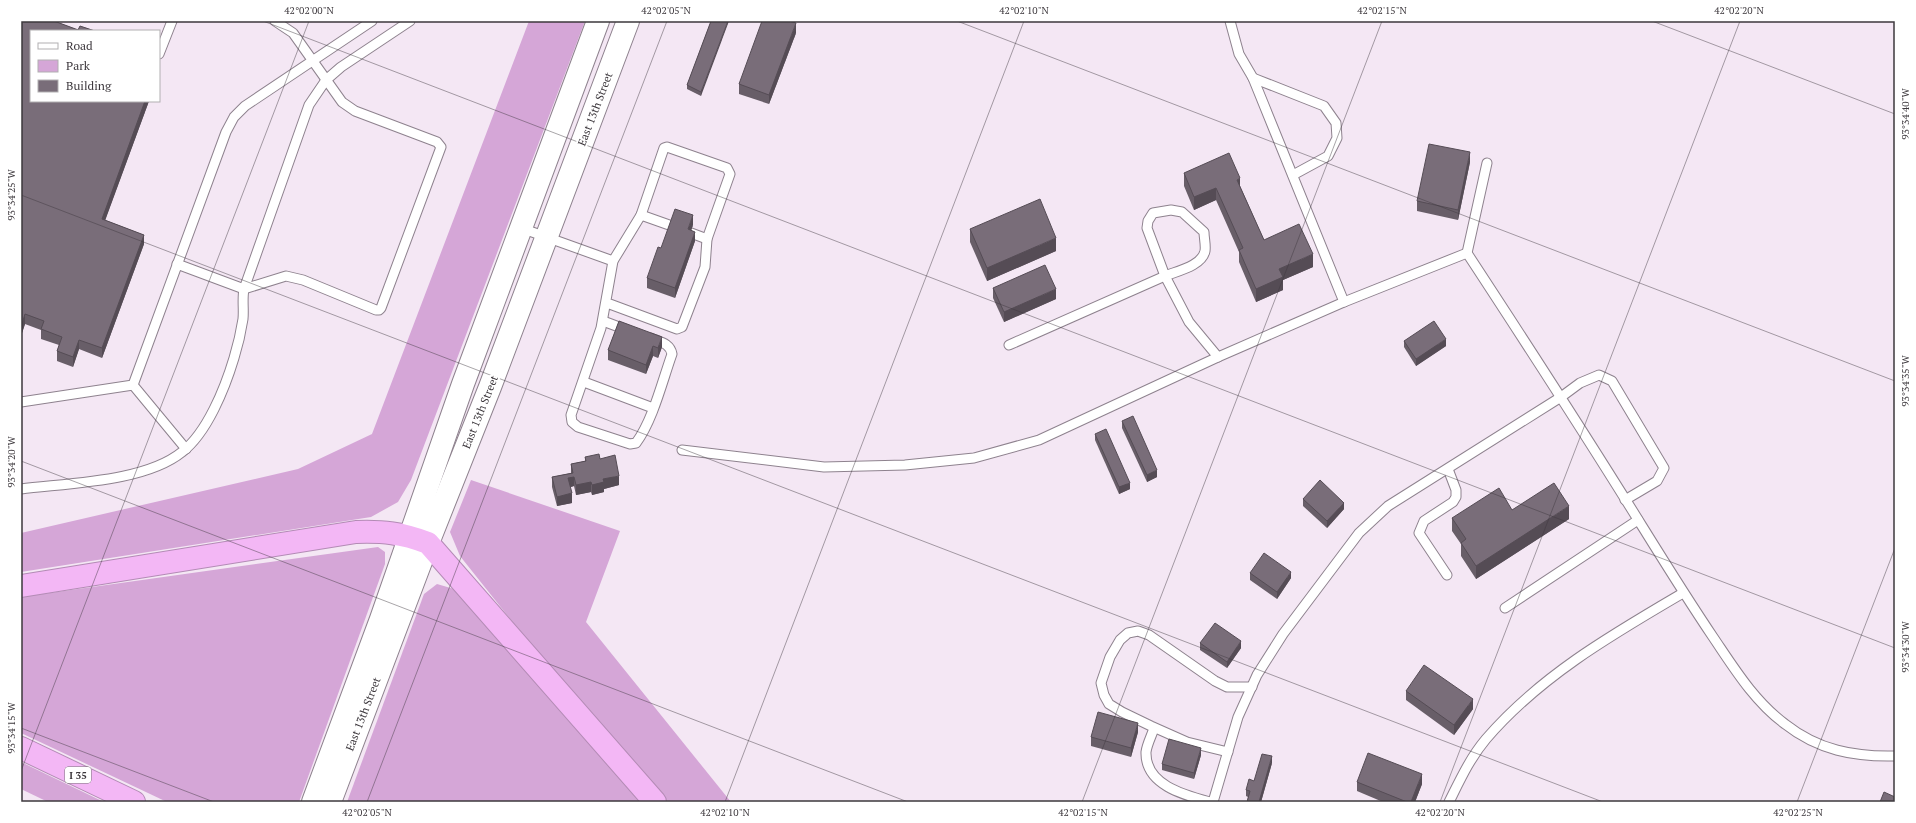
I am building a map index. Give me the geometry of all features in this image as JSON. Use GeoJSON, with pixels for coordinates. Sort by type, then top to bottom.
{"type":"FeatureCollection","features":[{"type":"Feature","properties":{"kind":"highway"},"geometry":{"type":"LineString","coordinates":[[21,586],[356,532],[385,531],[419,539],[656,802]]}},
{"type":"Feature","properties":{"kind":"highway","name":"I 35"},"geometry":{"type":"LineString","coordinates":[[21,748],[134,802]]}},
{"type":"Feature","properties":{"kind":"main road","name":"East 13th Street"},"geometry":{"type":"LineString","coordinates":[[330,802],[419,539],[463,384],[598,21]]}},
{"type":"Feature","properties":{"kind":"main road","name":"East 13th Street"},"geometry":{"type":"LineString","coordinates":[[313,802],[419,539],[490,387],[628,21]]}},
{"type":"Feature","properties":{"kind":"lane"},"geometry":{"type":"LineString","coordinates":[[160,51],[172,21]]}},
{"type":"Feature","properties":{"kind":"lane"},"geometry":{"type":"LineString","coordinates":[[178,264],[244,289],[286,276],[303,280],[376,310],[381,308],[441,147],[437,142],[355,111],[342,102],[293,33],[275,21]]}},
{"type":"Feature","properties":{"kind":"lane"},"geometry":{"type":"LineString","coordinates":[[133,385],[226,132],[234,117],[245,106],[372,21]]}},
{"type":"Feature","properties":{"kind":"lane"},"geometry":{"type":"LineString","coordinates":[[21,489],[114,477],[150,469],[182,453],[186,449],[206,424],[221,392],[234,358],[243,318],[244,289],[309,104],[326,80],[341,67],[410,21]]}},
{"type":"Feature","properties":{"kind":"lane"},"geometry":{"type":"LineString","coordinates":[[1230,21],[1239,54],[1252,78],[1344,302]]}},
{"type":"Feature","properties":{"kind":"lane"},"geometry":{"type":"LineString","coordinates":[[1252,78],[1324,106],[1332,114],[1336,123],[1337,138],[1328,156],[1293,175]]}},
{"type":"Feature","properties":{"kind":"lane"},"geometry":{"type":"LineString","coordinates":[[603,320],[667,344],[672,354],[653,408],[636,443],[630,444],[578,426],[572,422],[571,415],[584,382],[603,320],[607,303],[609,277],[613,261],[641,215],[662,152],[667,147],[730,171],[707,239],[705,266],[680,328],[677,329],[607,303]]}},
{"type":"Feature","properties":{"kind":"lane"},"geometry":{"type":"LineString","coordinates":[[1487,164],[1467,253],[1562,397],[1683,593],[1742,680],[1759,701],[1785,724],[1810,740],[1838,751],[1861,756],[1895,756]]}},
{"type":"Feature","properties":{"kind":"lane"},"geometry":{"type":"LineString","coordinates":[[1009,345],[1165,276],[1197,262],[1202,258],[1205,250],[1204,232],[1182,212],[1170,210],[1153,213],[1148,221],[1147,228],[1165,276],[1189,322],[1218,357]]}},
{"type":"Feature","properties":{"kind":"lane"},"geometry":{"type":"LineString","coordinates":[[641,215],[672,226]]}},
{"type":"Feature","properties":{"kind":"lane"},"geometry":{"type":"LineString","coordinates":[[521,228],[613,261]]}},
{"type":"Feature","properties":{"kind":"lane"},"geometry":{"type":"LineString","coordinates":[[691,233],[707,239]]}},
{"type":"Feature","properties":{"kind":"lane"},"geometry":{"type":"LineString","coordinates":[[682,450],[824,467],[905,465],[974,458],[1039,440],[1218,357],[1344,302],[1467,253]]}},
{"type":"Feature","properties":{"kind":"lane"},"geometry":{"type":"LineString","coordinates":[[1213,802],[1238,718],[1257,675],[1284,634],[1359,533],[1388,506],[1562,397],[1580,383],[1599,375],[1612,381],[1664,468],[1658,481],[1625,500]]}},
{"type":"Feature","properties":{"kind":"lane"},"geometry":{"type":"LineString","coordinates":[[584,382],[653,408]]}},
{"type":"Feature","properties":{"kind":"lane"},"geometry":{"type":"LineString","coordinates":[[21,402],[133,385]]}},
{"type":"Feature","properties":{"kind":"lane"},"geometry":{"type":"LineString","coordinates":[[133,385],[186,449]]}},
{"type":"Feature","properties":{"kind":"lane"},"geometry":{"type":"LineString","coordinates":[[1447,575],[1419,533],[1424,521],[1453,502],[1456,496],[1456,490],[1448,469]]}},
{"type":"Feature","properties":{"kind":"lane"},"geometry":{"type":"LineString","coordinates":[[1505,608],[1638,520]]}},
{"type":"Feature","properties":{"kind":"lane"},"geometry":{"type":"LineString","coordinates":[[1449,802],[1464,771],[1485,740],[1522,702],[1563,669],[1612,634],[1683,593]]}},
{"type":"Feature","properties":{"kind":"lane"},"geometry":{"type":"LineString","coordinates":[[1228,752],[1187,742],[1154,728],[1122,712],[1110,704],[1104,695],[1101,683],[1110,657],[1120,640],[1128,633],[1138,631],[1149,635],[1214,681],[1227,687],[1252,687]]}},
{"type":"Feature","properties":{"kind":"lane"},"geometry":{"type":"LineString","coordinates":[[1154,728],[1146,751],[1148,767],[1155,777],[1166,786],[1192,797],[1210,802]]}},
{"type":"Feature","properties":{"kind":"green space"},"geometry":{"type":"Polygon","coordinates":[[[529,21],[585,21],[411,480],[398,502],[371,517],[21,572],[21,533],[298,469],[372,434],[529,21]]]}},
{"type":"Feature","properties":{"kind":"green space"},"geometry":{"type":"Polygon","coordinates":[[[471,480],[620,531],[586,622],[731,802],[666,802],[558,679],[460,556],[450,532],[471,480]]]}},
{"type":"Feature","properties":{"kind":"green space"},"geometry":{"type":"Polygon","coordinates":[[[378,547],[385,552],[385,564],[299,802],[167,802],[21,733],[21,597],[378,547]]]}},
{"type":"Feature","properties":{"kind":"green space"},"geometry":{"type":"Polygon","coordinates":[[[437,584],[454,589],[642,802],[347,802],[424,594],[437,584]]]}},
{"type":"Feature","properties":{"kind":"green space"},"geometry":{"type":"Polygon","coordinates":[[[21,762],[104,802],[48,802],[21,789],[21,762]]]}},
{"type":"Feature","properties":{"kind":"building"},"geometry":{"type":"Polygon","coordinates":[[[21,21],[54,21],[78,30],[30,30],[30,102],[145,102],[102,219],[144,235],[102,348],[79,340],[73,357],[57,351],[62,337],[41,329],[44,321],[25,314],[21,327],[21,21]]]}},
{"type":"Feature","properties":{"kind":"building"},"geometry":{"type":"Polygon","coordinates":[[[711,21],[728,21],[701,92],[687,85],[711,21]]]}},
{"type":"Feature","properties":{"kind":"building"},"geometry":{"type":"Polygon","coordinates":[[[762,21],[789,21],[796,23],[769,95],[739,84],[762,21]]]}},
{"type":"Feature","properties":{"kind":"building"},"geometry":{"type":"Polygon","coordinates":[[[80,26],[92,30],[78,30],[80,26]]]}},
{"type":"Feature","properties":{"kind":"building"},"geometry":{"type":"Polygon","coordinates":[[[1429,144],[1470,152],[1458,210],[1417,201],[1429,144]]]}},
{"type":"Feature","properties":{"kind":"building"},"geometry":{"type":"Polygon","coordinates":[[[1229,153],[1240,178],[1237,180],[1264,240],[1299,224],[1313,254],[1279,269],[1283,277],[1256,289],[1239,250],[1243,248],[1216,188],[1194,197],[1184,173],[1229,153]]]}},
{"type":"Feature","properties":{"kind":"building"},"geometry":{"type":"Polygon","coordinates":[[[1040,199],[1056,238],[987,268],[970,229],[1040,199]]]}},
{"type":"Feature","properties":{"kind":"building"},"geometry":{"type":"Polygon","coordinates":[[[675,209],[693,215],[688,229],[695,232],[675,288],[647,278],[658,247],[661,248],[675,209]]]}},
{"type":"Feature","properties":{"kind":"building"},"geometry":{"type":"Polygon","coordinates":[[[1045,265],[1056,289],[1004,312],[993,288],[1045,265]]]}},
{"type":"Feature","properties":{"kind":"building"},"geometry":{"type":"Polygon","coordinates":[[[619,321],[662,337],[658,348],[653,346],[646,365],[608,350],[619,321]]]}},
{"type":"Feature","properties":{"kind":"building"},"geometry":{"type":"Polygon","coordinates":[[[1434,321],[1446,339],[1416,359],[1404,341],[1434,321]]]}},
{"type":"Feature","properties":{"kind":"building"},"geometry":{"type":"Polygon","coordinates":[[[1133,416],[1157,470],[1147,475],[1122,421],[1133,416]]]}},
{"type":"Feature","properties":{"kind":"building"},"geometry":{"type":"Polygon","coordinates":[[[1106,429],[1130,483],[1119,487],[1095,434],[1106,429]]]}},
{"type":"Feature","properties":{"kind":"building"},"geometry":{"type":"Polygon","coordinates":[[[599,454],[600,459],[615,455],[619,476],[603,479],[604,482],[592,485],[591,482],[576,485],[574,477],[568,478],[572,493],[557,497],[552,477],[573,473],[571,464],[586,461],[585,457],[599,454]]]}},
{"type":"Feature","properties":{"kind":"building"},"geometry":{"type":"Polygon","coordinates":[[[1320,480],[1344,503],[1327,521],[1303,499],[1320,480]]]}},
{"type":"Feature","properties":{"kind":"building"},"geometry":{"type":"Polygon","coordinates":[[[1554,483],[1569,506],[1476,566],[1461,543],[1466,539],[1452,518],[1499,488],[1512,510],[1554,483]]]}},
{"type":"Feature","properties":{"kind":"building"},"geometry":{"type":"Polygon","coordinates":[[[1264,553],[1291,572],[1277,592],[1250,573],[1264,553]]]}},
{"type":"Feature","properties":{"kind":"building"},"geometry":{"type":"Polygon","coordinates":[[[1215,623],[1241,641],[1227,662],[1200,643],[1215,623]]]}},
{"type":"Feature","properties":{"kind":"building"},"geometry":{"type":"Polygon","coordinates":[[[1424,665],[1473,699],[1454,725],[1406,691],[1424,665]]]}},
{"type":"Feature","properties":{"kind":"building"},"geometry":{"type":"Polygon","coordinates":[[[1098,712],[1138,723],[1131,748],[1091,737],[1098,712]]]}},
{"type":"Feature","properties":{"kind":"building"},"geometry":{"type":"Polygon","coordinates":[[[1169,739],[1201,748],[1194,773],[1162,764],[1169,739]]]}},
{"type":"Feature","properties":{"kind":"building"},"geometry":{"type":"Polygon","coordinates":[[[1368,753],[1422,774],[1411,802],[1407,802],[1357,782],[1368,753]]]}},
{"type":"Feature","properties":{"kind":"building"},"geometry":{"type":"Polygon","coordinates":[[[1262,754],[1272,756],[1259,802],[1247,802],[1250,791],[1246,790],[1249,779],[1254,781],[1262,754]]]}},
{"type":"Feature","properties":{"kind":"building"},"geometry":{"type":"Polygon","coordinates":[[[1884,792],[1895,797],[1895,802],[1880,802],[1884,792]]]}}]}
